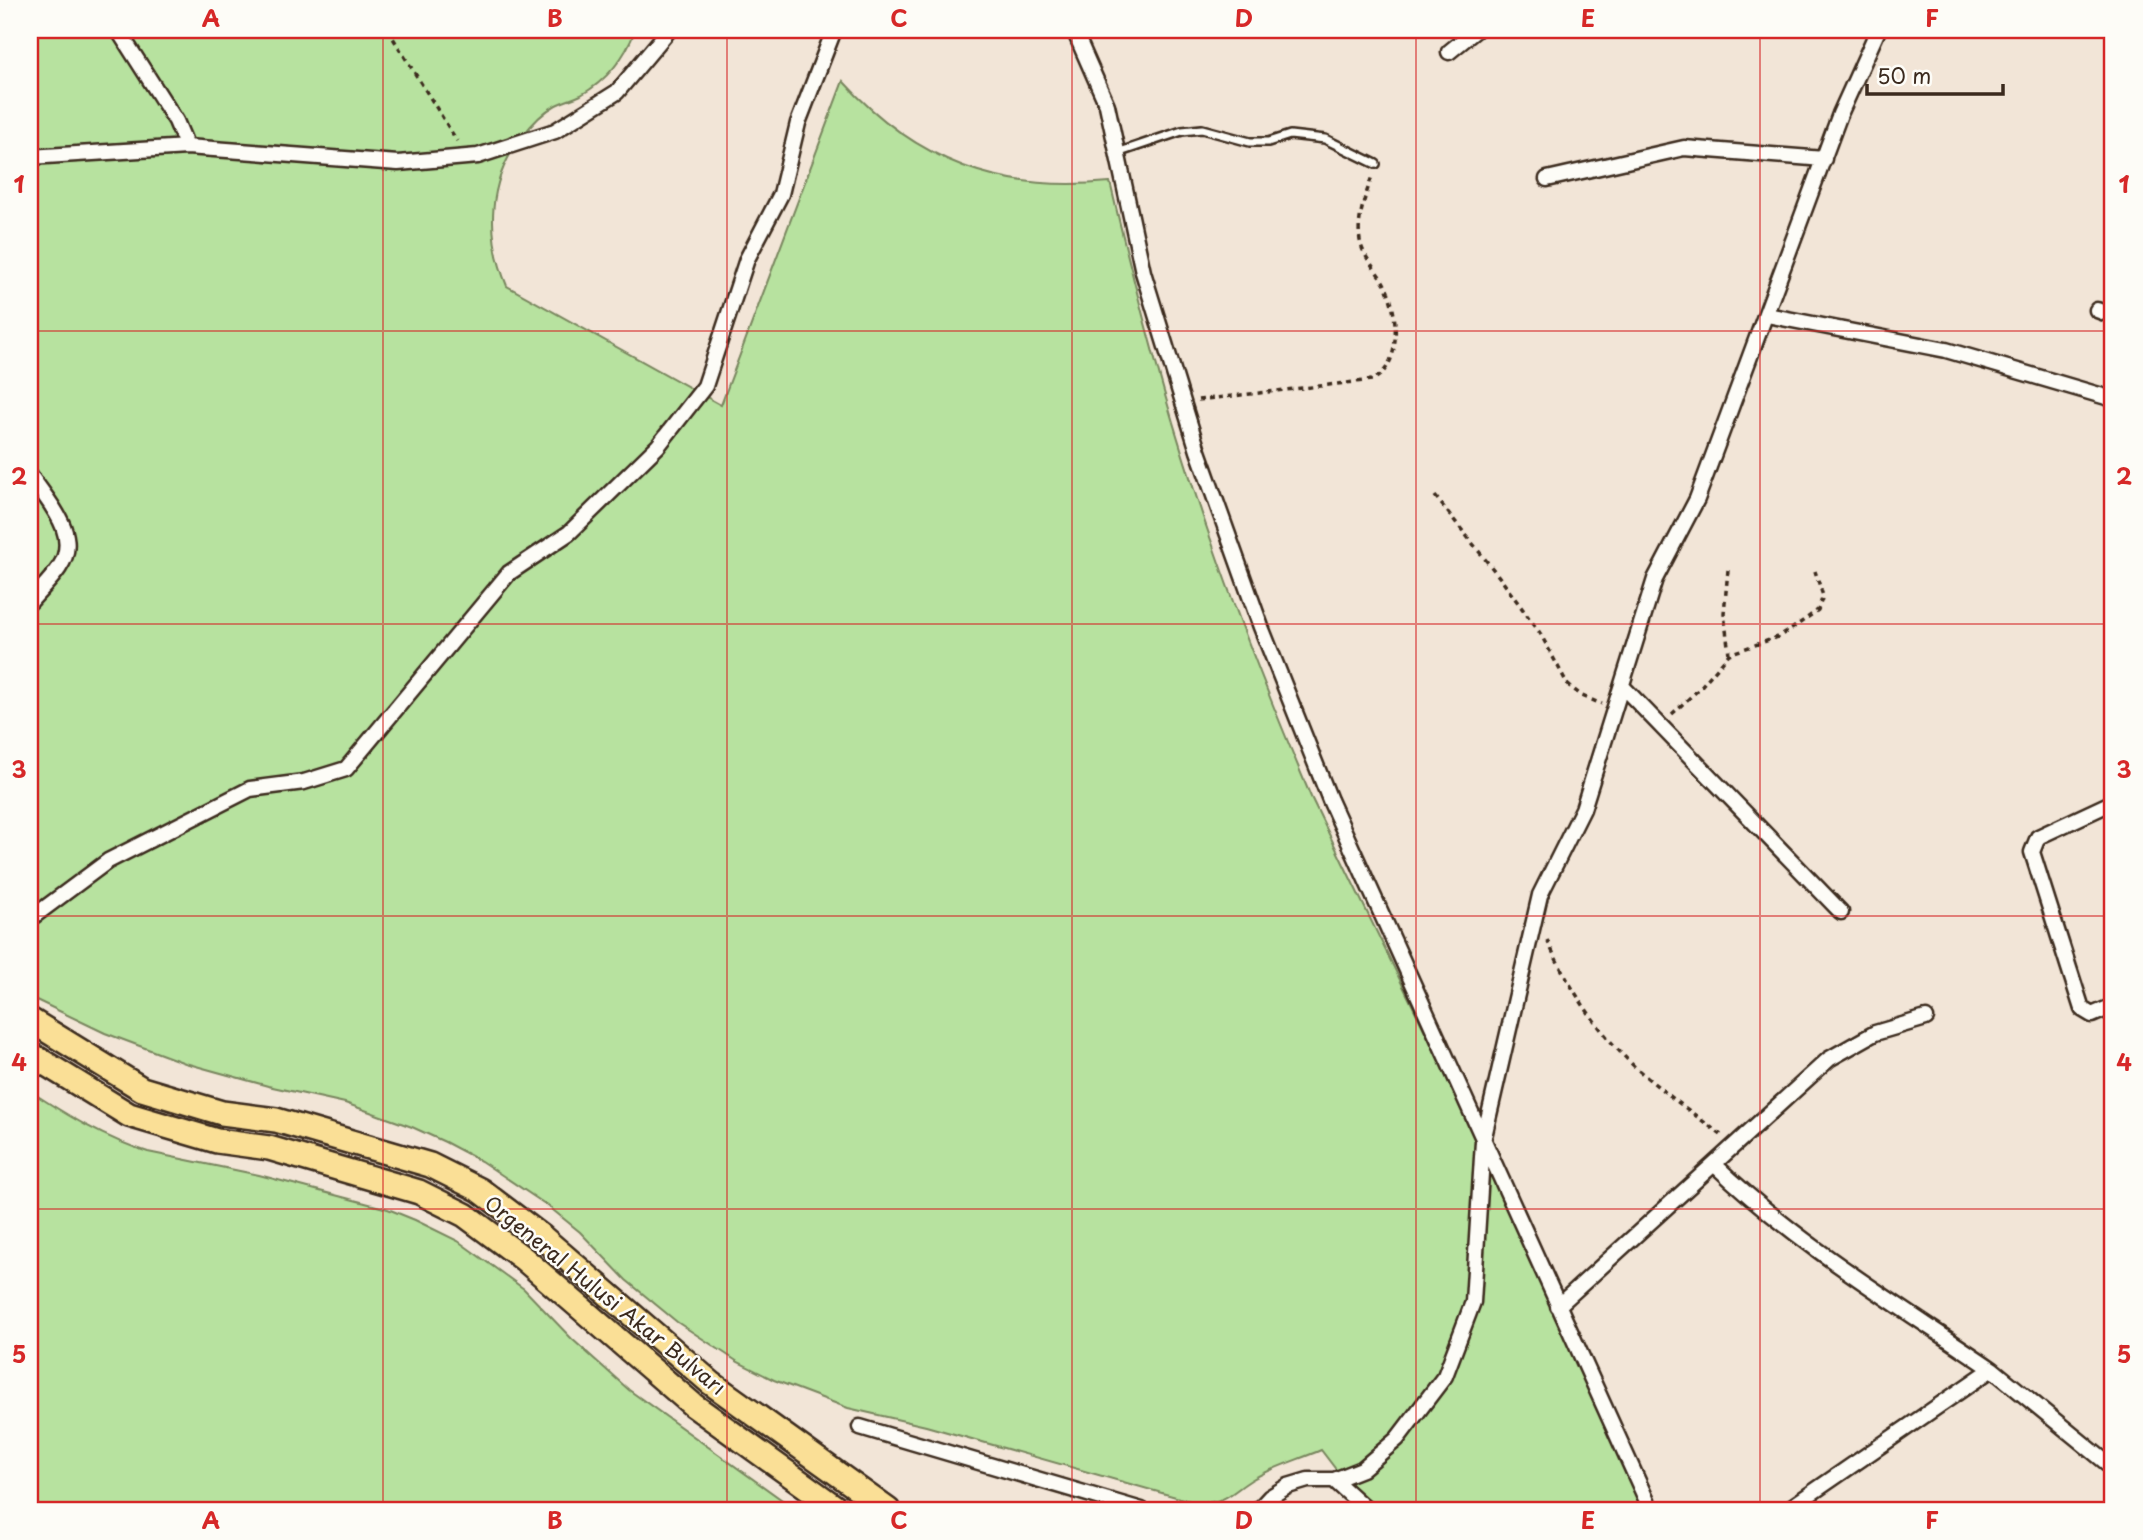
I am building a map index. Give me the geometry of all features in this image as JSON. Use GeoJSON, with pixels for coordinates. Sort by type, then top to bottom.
{"type":"FeatureCollection","features":[{"type":"Feature","properties":{"kind":"main road","name":"Orgeneral Hulusi Akar Bulvarı"},"geometry":{"type":"LineString","coordinates":[[30,1020],[142,1089],[222,1113],[275,1119],[430,1165],[480,1190],[542,1237],[711,1382],[888,1510]]}},
{"type":"Feature","properties":{"kind":"main road","name":"Orgeneral Hulusi Akar Bulvarı"},"geometry":{"type":"LineString","coordinates":[[30,1054],[130,1115],[217,1141],[270,1148],[419,1192],[465,1215],[524,1259],[694,1405],[839,1510]]}},
{"type":"Feature","properties":{"kind":"street"},"geometry":{"type":"LineString","coordinates":[[118,30],[176,121],[187,147]]}},
{"type":"Feature","properties":{"kind":"street"},"geometry":{"type":"LineString","coordinates":[[30,157],[187,147],[398,163],[478,156],[555,131],[617,92],[669,30]]}},
{"type":"Feature","properties":{"kind":"street"},"geometry":{"type":"LineString","coordinates":[[30,919],[108,861],[250,789],[304,782],[346,769],[509,573],[569,533],[658,446],[705,386],[747,259],[781,194],[798,123],[834,30]]}},
{"type":"Feature","properties":{"kind":"street"},"geometry":{"type":"LineString","coordinates":[[1074,30],[1107,105],[1143,272],[1198,451],[1261,627],[1331,800],[1651,1510]]}},
{"type":"Feature","properties":{"kind":"street"},"geometry":{"type":"LineString","coordinates":[[1449,52],[1476,30]]}},
{"type":"Feature","properties":{"kind":"street"},"geometry":{"type":"LineString","coordinates":[[1258,1510],[1270,1497],[1288,1486],[1308,1480],[1334,1480],[1362,1469],[1397,1439],[1445,1376],[1473,1302],[1483,1141],[1540,895],[1583,809],[1655,579],[1698,499],[1840,114],[1878,30]]}},
{"type":"Feature","properties":{"kind":"street"},"geometry":{"type":"LineString","coordinates":[[1547,179],[1684,148],[1824,159]]}},
{"type":"Feature","properties":{"kind":"street"},"geometry":{"type":"LineString","coordinates":[[2097,310],[2113,316]]}},
{"type":"Feature","properties":{"kind":"street"},"geometry":{"type":"LineString","coordinates":[[1767,315],[1947,350],[2113,399]]}},
{"type":"Feature","properties":{"kind":"street"},"geometry":{"type":"LineString","coordinates":[[30,475],[65,527],[68,541],[66,555],[59,568],[30,602]]}},
{"type":"Feature","properties":{"kind":"street"},"geometry":{"type":"LineString","coordinates":[[1623,687],[1841,912]]}},
{"type":"Feature","properties":{"kind":"street"},"geometry":{"type":"LineString","coordinates":[[2113,802],[2038,837],[2032,852],[2082,1009],[2092,1015],[2113,1006]]}},
{"type":"Feature","properties":{"kind":"street"},"geometry":{"type":"LineString","coordinates":[[1558,1306],[1829,1059],[1875,1033],[1926,1018]]}},
{"type":"Feature","properties":{"kind":"street"},"geometry":{"type":"LineString","coordinates":[[1714,1164],[1754,1202],[1797,1235],[1992,1369],[2113,1468]]}},
{"type":"Feature","properties":{"kind":"street"},"geometry":{"type":"LineString","coordinates":[[1787,1510],[1992,1369]]}},
{"type":"Feature","properties":{"kind":"street"},"geometry":{"type":"LineString","coordinates":[[860,1427],[1142,1510]]}},
{"type":"Feature","properties":{"kind":"street"},"geometry":{"type":"LineString","coordinates":[[1334,1480],[1367,1510]]}},
{"type":"Feature","properties":{"kind":"lane"},"geometry":{"type":"LineString","coordinates":[[1117,154],[1182,131],[1202,129],[1250,142],[1268,142],[1290,135],[1325,139],[1376,164]]}},
{"type":"Feature","properties":{"kind":"path"},"geometry":{"type":"LineString","coordinates":[[388,30],[466,157]]}},
{"type":"Feature","properties":{"kind":"path"},"geometry":{"type":"LineString","coordinates":[[1183,402],[1372,380],[1387,371],[1393,355],[1395,319],[1385,286],[1362,246],[1360,212],[1376,164]]}},
{"type":"Feature","properties":{"kind":"path"},"geometry":{"type":"LineString","coordinates":[[1436,496],[1540,633],[1568,685],[1593,702],[1617,706]]}},
{"type":"Feature","properties":{"kind":"path"},"geometry":{"type":"LineString","coordinates":[[1728,570],[1724,613],[1729,654]]}},
{"type":"Feature","properties":{"kind":"path"},"geometry":{"type":"LineString","coordinates":[[1660,726],[1698,690],[1729,654],[1778,637],[1818,610],[1823,596],[1815,571]]}},
{"type":"Feature","properties":{"kind":"path"},"geometry":{"type":"LineString","coordinates":[[1536,912],[1563,972],[1600,1028],[1638,1069],[1734,1146]]}},
{"type":"Feature","properties":{"kind":"green space"},"geometry":{"type":"Polygon","coordinates":[[[30,30],[635,30],[621,59],[607,75],[581,95],[546,111],[528,129],[510,155],[496,191],[493,210],[493,229],[500,267],[507,286],[721,405],[843,81],[871,109],[900,132],[963,166],[997,176],[1033,182],[1110,182],[1143,318],[1182,452],[1234,605],[1284,733],[1311,797],[1658,1510],[1367,1510],[1321,1450],[1259,1475],[1227,1497],[1197,1503],[926,1426],[848,1408],[774,1380],[738,1362],[677,1322],[626,1280],[580,1232],[548,1206],[481,1161],[445,1142],[345,1103],[268,1086],[185,1063],[105,1033],[30,997],[30,30]]]}},
{"type":"Feature","properties":{"kind":"green space"},"geometry":{"type":"Polygon","coordinates":[[[30,1091],[87,1126],[148,1152],[259,1175],[388,1209],[458,1241],[524,1289],[572,1339],[629,1390],[796,1510],[30,1510],[30,1091]]]}}]}
